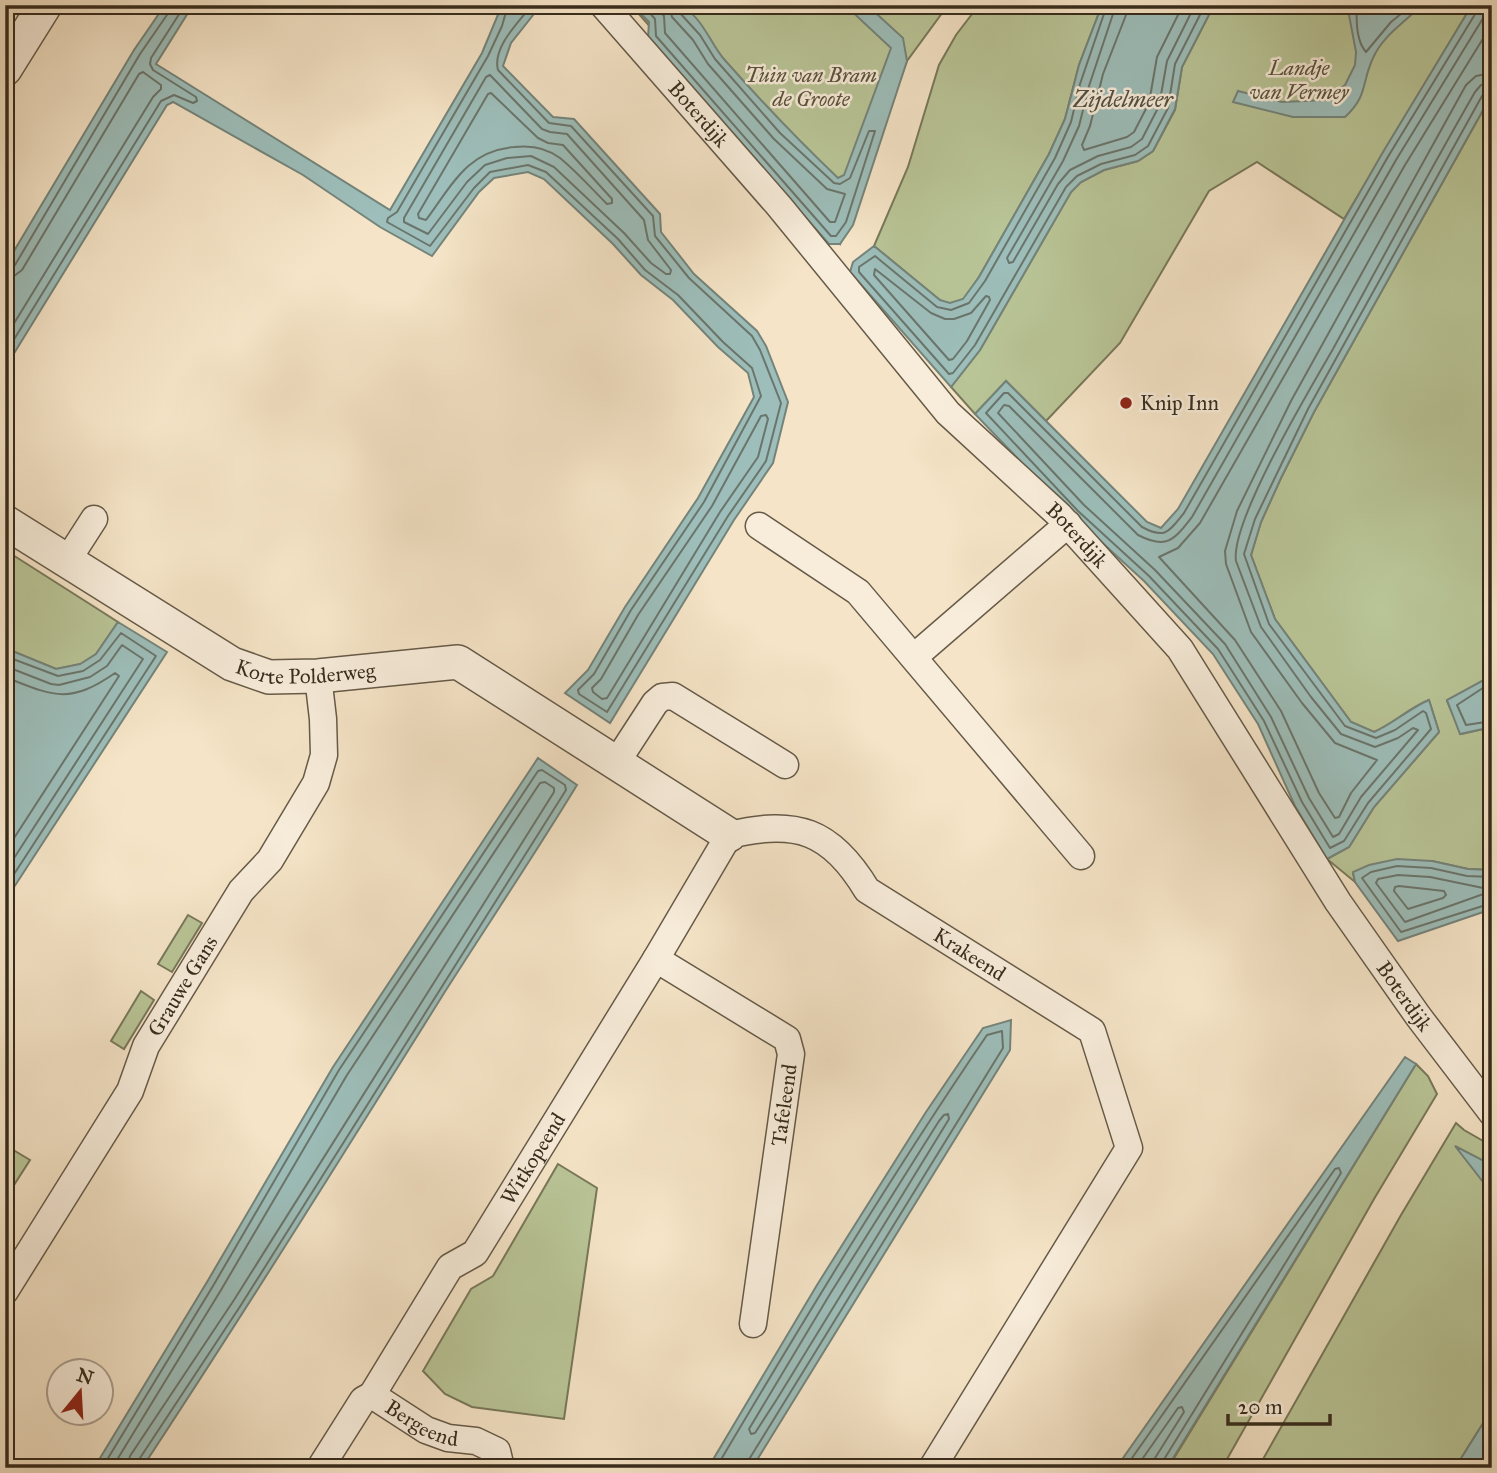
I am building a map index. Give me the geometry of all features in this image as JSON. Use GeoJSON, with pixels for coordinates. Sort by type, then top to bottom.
{"type":"FeatureCollection","features":[{"type":"Feature","properties":{"kind":"street"},"geometry":{"type":"LineString","coordinates":[[11,48],[45,5]]}},
{"type":"Feature","properties":{"kind":"street","name":"Boterdijk"},"geometry":{"type":"LineString","coordinates":[[603,5],[779,206],[948,413],[1068,524],[1180,649],[1338,902],[1418,1016],[1492,1113]]}},
{"type":"Feature","properties":{"kind":"street"},"geometry":{"type":"LineString","coordinates":[[67,561],[93,519]]}},
{"type":"Feature","properties":{"kind":"street","name":"Korte Polderweg"},"geometry":{"type":"LineString","coordinates":[[5,522],[232,664],[270,677],[318,676],[458,662],[616,763]]}},
{"type":"Feature","properties":{"kind":"street"},"geometry":{"type":"LineString","coordinates":[[914,657],[1068,524]]}},
{"type":"Feature","properties":{"kind":"street"},"geometry":{"type":"LineString","coordinates":[[759,526],[858,592],[1081,856]]}},
{"type":"Feature","properties":{"kind":"street","name":"Grauwe Gans"},"geometry":{"type":"LineString","coordinates":[[5,1292],[130,1091],[146,1046],[241,891],[270,860],[316,783],[324,755],[318,676]]}},
{"type":"Feature","properties":{"kind":"street"},"geometry":{"type":"LineString","coordinates":[[729,835],[616,763],[655,703],[662,697],[673,696],[785,765]]}},
{"type":"Feature","properties":{"kind":"street","name":"Krakeend"},"geometry":{"type":"LineString","coordinates":[[729,835],[760,827],[794,828],[827,843],[853,868],[867,890],[1092,1031],[1129,1148],[932,1468]]}},
{"type":"Feature","properties":{"kind":"street","name":"Witkopeend"},"geometry":{"type":"LineString","coordinates":[[320,1468],[363,1400],[372,1395],[450,1266],[475,1252],[656,959],[729,835]]}},
{"type":"Feature","properties":{"kind":"street","name":"Tafeleend"},"geometry":{"type":"LineString","coordinates":[[656,959],[787,1039],[791,1054],[753,1324]]}},
{"type":"Feature","properties":{"kind":"street","name":"Bergeend"},"geometry":{"type":"LineString","coordinates":[[372,1395],[426,1430],[448,1438],[476,1441],[497,1451],[500,1468]]}},
{"type":"Feature","properties":{"kind":"green space","name":"Tuin van Bram de Groote"},"geometry":{"type":"Polygon","coordinates":[[[631,5],[948,5],[907,61],[840,244],[631,5]]]}},
{"type":"Feature","properties":{"kind":"green space"},"geometry":{"type":"Polygon","coordinates":[[[979,5],[1102,5],[1079,65],[1065,119],[1049,154],[979,277],[964,299],[950,304],[941,301],[874,246],[908,167],[939,65],[956,35],[979,5]]]}},
{"type":"Feature","properties":{"kind":"green space","name":"Landje van Vermey"},"geometry":{"type":"Polygon","coordinates":[[[1214,5],[1472,5],[1344,219],[1257,162],[1209,191],[1120,343],[1046,421],[1006,381],[975,414],[951,387],[980,350],[1071,192],[1081,182],[1104,170],[1138,161],[1153,151],[1175,110],[1182,67],[1214,5]]]}},
{"type":"Feature","properties":{"kind":"green space"},"geometry":{"type":"Polygon","coordinates":[[[1492,94],[1492,671],[1484,680],[1447,701],[1461,734],[1492,727],[1492,870],[1468,869],[1432,861],[1353,873],[1355,882],[1327,859],[1349,847],[1374,807],[1439,732],[1429,700],[1374,732],[1351,722],[1275,619],[1251,555],[1261,522],[1314,412],[1492,94]]]}},
{"type":"Feature","properties":{"kind":"green space"},"geometry":{"type":"Polygon","coordinates":[[[5,550],[118,622],[96,654],[81,664],[56,669],[5,648],[5,550]]]}},
{"type":"Feature","properties":{"kind":"green space"},"geometry":{"type":"Polygon","coordinates":[[[188,915],[202,923],[172,972],[158,964],[188,915]]]}},
{"type":"Feature","properties":{"kind":"green space"},"geometry":{"type":"Polygon","coordinates":[[[141,991],[154,1000],[124,1049],[111,1041],[141,991]]]}},
{"type":"Feature","properties":{"kind":"green space"},"geometry":{"type":"Polygon","coordinates":[[[1416,1064],[1428,1076],[1437,1094],[1374,1199],[1222,1468],[1168,1468],[1416,1064]]]}},
{"type":"Feature","properties":{"kind":"green space"},"geometry":{"type":"Polygon","coordinates":[[[1456,1123],[1492,1146],[1492,1165],[1488,1161],[1492,1193],[1492,1409],[1455,1468],[1258,1468],[1401,1215],[1456,1123]]]}},
{"type":"Feature","properties":{"kind":"green space"},"geometry":{"type":"Polygon","coordinates":[[[5,1145],[30,1160],[5,1199],[5,1145]]]}},
{"type":"Feature","properties":{"kind":"green space"},"geometry":{"type":"Polygon","coordinates":[[[558,1164],[597,1188],[564,1419],[472,1407],[445,1394],[423,1371],[471,1289],[493,1276],[558,1164]]]}},
{"type":"Feature","properties":{"kind":"water"},"geometry":{"type":"Polygon","coordinates":[[[165,5],[193,5],[156,64],[390,210],[482,53],[502,5],[541,5],[511,43],[503,66],[553,117],[574,119],[660,214],[661,232],[694,274],[757,331],[766,346],[788,402],[773,463],[734,520],[610,723],[565,693],[588,670],[625,607],[698,498],[754,397],[748,373],[718,347],[673,300],[641,275],[613,244],[544,179],[528,172],[494,178],[479,192],[432,256],[380,227],[303,175],[173,102],[167,105],[5,368],[5,266],[134,50],[165,5]]]}},
{"type":"Feature","properties":{"kind":"water"},"geometry":{"type":"Polygon","coordinates":[[[673,5],[690,12],[737,74],[838,178],[844,175],[891,48],[845,5],[867,5],[903,38],[907,61],[853,225],[840,244],[829,244],[648,38],[649,22],[634,7],[673,5]]]}},
{"type":"Feature","properties":{"kind":"water","name":"Zijdelmeer"},"geometry":{"type":"Polygon","coordinates":[[[1102,5],[1214,5],[1182,67],[1175,109],[1153,151],[1138,161],[1104,170],[1081,182],[1071,192],[980,350],[951,387],[850,272],[853,262],[874,246],[940,300],[950,303],[963,299],[979,277],[1049,154],[1065,119],[1079,65],[1102,5]]]}},
{"type":"Feature","properties":{"kind":"water"},"geometry":{"type":"Polygon","coordinates":[[[1350,5],[1421,5],[1377,50],[1361,96],[1345,117],[1293,117],[1233,102],[1238,91],[1282,102],[1326,100],[1345,85],[1355,65],[1356,52],[1349,15],[1350,5]]]}},
{"type":"Feature","properties":{"kind":"water"},"geometry":{"type":"Polygon","coordinates":[[[1472,5],[1492,5],[1492,94],[1314,412],[1261,522],[1251,555],[1275,619],[1351,722],[1374,732],[1429,700],[1439,732],[1374,807],[1349,847],[1327,859],[1295,806],[1258,724],[1213,654],[1144,581],[1073,516],[975,414],[1006,381],[1147,522],[1161,528],[1178,509],[1383,152],[1472,5]]]}},
{"type":"Feature","properties":{"kind":"water"},"geometry":{"type":"Polygon","coordinates":[[[118,622],[167,652],[5,901],[5,648],[56,669],[80,664],[96,654],[118,622]]]}},
{"type":"Feature","properties":{"kind":"water"},"geometry":{"type":"Polygon","coordinates":[[[1492,671],[1492,727],[1460,734],[1447,700],[1484,680],[1492,671]]]}},
{"type":"Feature","properties":{"kind":"water"},"geometry":{"type":"Polygon","coordinates":[[[538,758],[577,785],[561,811],[142,1468],[94,1468],[333,1067],[538,758]]]}},
{"type":"Feature","properties":{"kind":"water"},"geometry":{"type":"Polygon","coordinates":[[[1397,859],[1492,870],[1492,909],[1398,941],[1355,882],[1353,872],[1369,865],[1397,859]]]}},
{"type":"Feature","properties":{"kind":"water"},"geometry":{"type":"Polygon","coordinates":[[[1011,1020],[1010,1050],[752,1468],[708,1468],[817,1285],[926,1112],[983,1028],[1011,1020]]]}},
{"type":"Feature","properties":{"kind":"water"},"geometry":{"type":"Polygon","coordinates":[[[1405,1057],[1416,1064],[1167,1468],[1116,1468],[1405,1057]]]}},
{"type":"Feature","properties":{"kind":"water"},"geometry":{"type":"Polygon","coordinates":[[[1455,1146],[1492,1165],[1492,1194],[1490,1191],[1455,1146]]]}},
{"type":"Feature","properties":{"kind":"water"},"geometry":{"type":"Polygon","coordinates":[[[1492,1409],[1492,1468],[1455,1468],[1492,1409]]]}},
{"type":"Feature","properties":{"kind":"place","name":"Knip Inn"},"geometry":{"type":"Point","coordinates":[1126,403]}}]}
